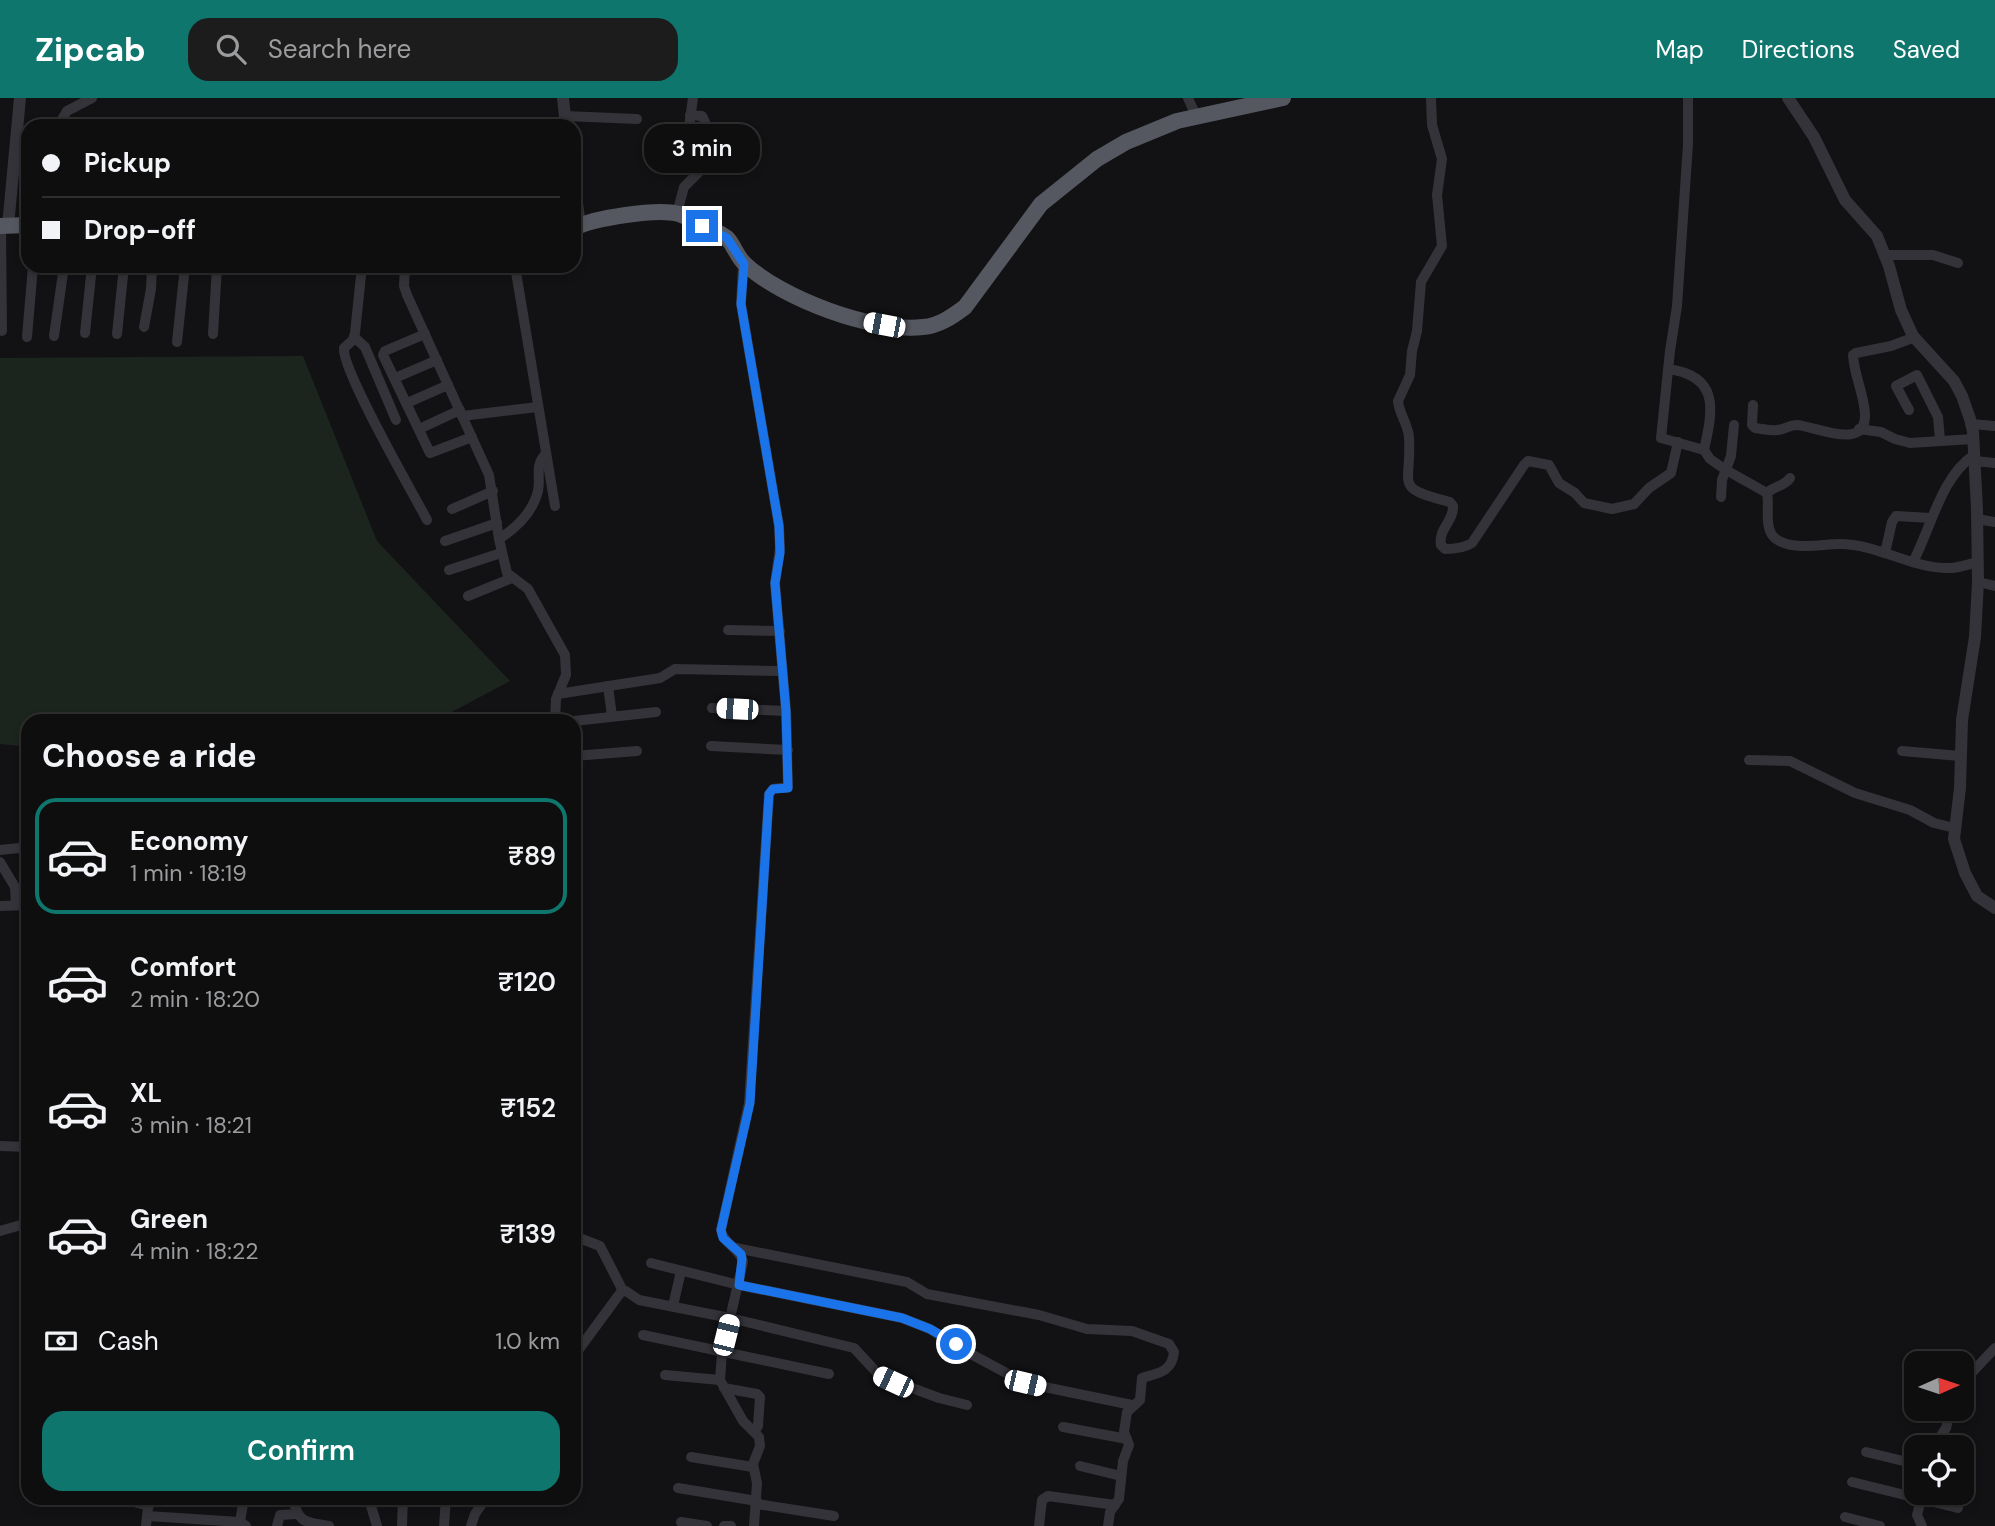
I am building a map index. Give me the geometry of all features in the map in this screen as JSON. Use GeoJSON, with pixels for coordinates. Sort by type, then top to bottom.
{"type":"FeatureCollection","features":[{"type":"Feature","properties":{"kind":"highway"},"geometry":{"type":"LineString","coordinates":[[581,226],[620,215],[677,214],[727,238],[744,264],[785,291],[829,311],[897,328],[925,327],[948,319],[965,307],[1041,204],[1097,159],[1150,131],[1241,102],[1283,98]]}},
{"type":"Feature","properties":{"kind":"highway"},"geometry":{"type":"LineString","coordinates":[[3,226],[21,225]]}},
{"type":"Feature","properties":{"kind":"street"},"geometry":{"type":"LineString","coordinates":[[2,331],[3,226],[13,172],[20,98]]}},
{"type":"Feature","properties":{"kind":"street"},"geometry":{"type":"LineString","coordinates":[[63,119],[67,111],[92,98]]}},
{"type":"Feature","properties":{"kind":"street"},"geometry":{"type":"LineString","coordinates":[[564,98],[566,119]]}},
{"type":"Feature","properties":{"kind":"street"},"geometry":{"type":"LineString","coordinates":[[687,149],[693,98]]}},
{"type":"Feature","properties":{"kind":"street"},"geometry":{"type":"LineString","coordinates":[[1188,98],[1196,116]]}},
{"type":"Feature","properties":{"kind":"street"},"geometry":{"type":"LineString","coordinates":[[1431,98],[1432,125],[1442,159],[1437,195],[1443,246],[1421,282],[1410,374],[1398,401],[1409,434],[1410,487],[1420,495],[1450,502],[1453,506],[1453,514],[1441,531],[1441,545],[1445,549],[1466,547],[1477,538],[1526,462],[1549,465],[1559,483],[1587,505],[1624,508],[1634,504],[1649,488],[1671,473],[1678,442]]}},
{"type":"Feature","properties":{"kind":"street"},"geometry":{"type":"LineString","coordinates":[[1688,98],[1688,144],[1677,306],[1661,437],[1704,450],[1710,459],[1726,470],[1767,493]]}},
{"type":"Feature","properties":{"kind":"street"},"geometry":{"type":"LineString","coordinates":[[1788,98],[1814,137],[1845,200],[1877,236],[1901,310],[1915,337],[1954,380],[1971,424],[1978,582],[1975,637],[1964,700],[1960,788],[1955,828],[1957,849],[1971,885],[1981,901],[1995,908]]}},
{"type":"Feature","properties":{"kind":"street"},"geometry":{"type":"LineString","coordinates":[[677,214],[684,187],[698,173],[701,165],[705,122],[702,116],[691,115]]}},
{"type":"Feature","properties":{"kind":"street"},"geometry":{"type":"LineString","coordinates":[[581,121],[637,119]]}},
{"type":"Feature","properties":{"kind":"street"},"geometry":{"type":"LineString","coordinates":[[13,172],[21,167]]}},
{"type":"Feature","properties":{"kind":"street"},"geometry":{"type":"LineString","coordinates":[[1885,255],[1933,255],[1958,263]]}},
{"type":"Feature","properties":{"kind":"street"},"geometry":{"type":"LineString","coordinates":[[744,264],[741,304],[779,526],[780,553],[775,583],[788,750],[788,788],[773,789],[769,794],[750,1103],[721,1230],[723,1238],[741,1254],[743,1262],[722,1353],[722,1384],[743,1421],[759,1437],[760,1446],[753,1467],[757,1479],[754,1526]]}},
{"type":"Feature","properties":{"kind":"street"},"geometry":{"type":"LineString","coordinates":[[27,337],[32,273]]}},
{"type":"Feature","properties":{"kind":"street"},"geometry":{"type":"LineString","coordinates":[[54,336],[63,273]]}},
{"type":"Feature","properties":{"kind":"street"},"geometry":{"type":"LineString","coordinates":[[85,333],[91,273]]}},
{"type":"Feature","properties":{"kind":"street"},"geometry":{"type":"LineString","coordinates":[[117,334],[123,273]]}},
{"type":"Feature","properties":{"kind":"street"},"geometry":{"type":"LineString","coordinates":[[144,327],[152,273]]}},
{"type":"Feature","properties":{"kind":"street"},"geometry":{"type":"LineString","coordinates":[[177,342],[184,273]]}},
{"type":"Feature","properties":{"kind":"street"},"geometry":{"type":"LineString","coordinates":[[213,334],[217,273]]}},
{"type":"Feature","properties":{"kind":"street"},"geometry":{"type":"LineString","coordinates":[[361,273],[354,337],[344,348],[344,355],[356,385],[427,520]]}},
{"type":"Feature","properties":{"kind":"street"},"geometry":{"type":"LineString","coordinates":[[405,273],[404,286],[489,475],[501,553],[507,573],[528,589],[565,655],[566,675],[558,694],[556,714]]}},
{"type":"Feature","properties":{"kind":"street"},"geometry":{"type":"LineString","coordinates":[[516,273],[555,506]]}},
{"type":"Feature","properties":{"kind":"street"},"geometry":{"type":"LineString","coordinates":[[425,334],[384,351],[383,355],[432,453],[472,437]]}},
{"type":"Feature","properties":{"kind":"street"},"geometry":{"type":"LineString","coordinates":[[354,337],[365,347],[396,420]]}},
{"type":"Feature","properties":{"kind":"street"},"geometry":{"type":"LineString","coordinates":[[1859,429],[1865,415],[1853,355],[1915,337]]}},
{"type":"Feature","properties":{"kind":"street"},"geometry":{"type":"LineString","coordinates":[[395,378],[437,360]]}},
{"type":"Feature","properties":{"kind":"street"},"geometry":{"type":"LineString","coordinates":[[1668,369],[1693,375],[1711,397],[1712,408],[1704,450]]}},
{"type":"Feature","properties":{"kind":"street"},"geometry":{"type":"LineString","coordinates":[[1909,410],[1896,386],[1917,375],[1937,414],[1940,440]]}},
{"type":"Feature","properties":{"kind":"street"},"geometry":{"type":"LineString","coordinates":[[407,403],[448,384]]}},
{"type":"Feature","properties":{"kind":"street"},"geometry":{"type":"LineString","coordinates":[[1753,405],[1752,425],[1755,428],[1779,430],[1789,425],[1803,425],[1844,436],[1859,429],[1881,432],[1902,442],[1973,439]]}},
{"type":"Feature","properties":{"kind":"street"},"geometry":{"type":"LineString","coordinates":[[419,429],[461,413],[538,407]]}},
{"type":"Feature","properties":{"kind":"street"},"geometry":{"type":"LineString","coordinates":[[1971,424],[1995,426]]}},
{"type":"Feature","properties":{"kind":"street"},"geometry":{"type":"LineString","coordinates":[[1721,497],[1721,486],[1731,456],[1734,425]]}},
{"type":"Feature","properties":{"kind":"street"},"geometry":{"type":"LineString","coordinates":[[499,540],[512,531],[532,506],[538,488],[538,464],[546,454]]}},
{"type":"Feature","properties":{"kind":"street"},"geometry":{"type":"LineString","coordinates":[[1913,562],[1925,539],[1931,518],[1959,466],[1974,458],[1995,463]]}},
{"type":"Feature","properties":{"kind":"street"},"geometry":{"type":"LineString","coordinates":[[1790,478],[1787,483],[1772,488],[1767,493],[1769,529],[1776,539],[1804,545],[1856,545],[1944,568],[1977,562]]}},
{"type":"Feature","properties":{"kind":"street"},"geometry":{"type":"LineString","coordinates":[[452,509],[493,491]]}},
{"type":"Feature","properties":{"kind":"street"},"geometry":{"type":"LineString","coordinates":[[1885,553],[1892,522],[1896,516],[1931,518]]}},
{"type":"Feature","properties":{"kind":"street"},"geometry":{"type":"LineString","coordinates":[[1977,519],[1995,522]]}},
{"type":"Feature","properties":{"kind":"street"},"geometry":{"type":"LineString","coordinates":[[445,541],[497,523]]}},
{"type":"Feature","properties":{"kind":"street"},"geometry":{"type":"LineString","coordinates":[[449,570],[501,553]]}},
{"type":"Feature","properties":{"kind":"street"},"geometry":{"type":"LineString","coordinates":[[468,596],[512,578]]}},
{"type":"Feature","properties":{"kind":"street"},"geometry":{"type":"LineString","coordinates":[[1978,582],[1995,586]]}},
{"type":"Feature","properties":{"kind":"street"},"geometry":{"type":"LineString","coordinates":[[728,629],[780,631]]}},
{"type":"Feature","properties":{"kind":"street"},"geometry":{"type":"LineString","coordinates":[[558,694],[660,678],[675,669],[782,671]]}},
{"type":"Feature","properties":{"kind":"street"},"geometry":{"type":"LineString","coordinates":[[608,686],[612,716]]}},
{"type":"Feature","properties":{"kind":"street"},"geometry":{"type":"LineString","coordinates":[[712,708],[786,711]]}},
{"type":"Feature","properties":{"kind":"street"},"geometry":{"type":"LineString","coordinates":[[581,720],[656,712]]}},
{"type":"Feature","properties":{"kind":"street"},"geometry":{"type":"LineString","coordinates":[[711,746],[788,750]]}},
{"type":"Feature","properties":{"kind":"street"},"geometry":{"type":"LineString","coordinates":[[581,755],[637,751]]}},
{"type":"Feature","properties":{"kind":"street"},"geometry":{"type":"LineString","coordinates":[[1902,751],[1960,757]]}},
{"type":"Feature","properties":{"kind":"street"},"geometry":{"type":"LineString","coordinates":[[1749,760],[1790,761],[1855,793],[1910,810],[1934,823],[1955,828]]}},
{"type":"Feature","properties":{"kind":"street"},"geometry":{"type":"LineString","coordinates":[[0,850],[21,847]]}},
{"type":"Feature","properties":{"kind":"street"},"geometry":{"type":"LineString","coordinates":[[0,862],[15,887],[16,905]]}},
{"type":"Feature","properties":{"kind":"street"},"geometry":{"type":"LineString","coordinates":[[0,905],[21,905]]}},
{"type":"Feature","properties":{"kind":"street"},"geometry":{"type":"LineString","coordinates":[[0,1146],[21,1147]]}},
{"type":"Feature","properties":{"kind":"street"},"geometry":{"type":"LineString","coordinates":[[0,1231],[21,1225]]}},
{"type":"Feature","properties":{"kind":"street"},"geometry":{"type":"LineString","coordinates":[[581,1239],[600,1246],[623,1291],[639,1300],[730,1318],[854,1348],[880,1376],[939,1398],[967,1405]]}},
{"type":"Feature","properties":{"kind":"street"},"geometry":{"type":"LineString","coordinates":[[734,1248],[907,1282],[927,1294],[1039,1315],[1087,1329],[1132,1331],[1169,1343],[1174,1352],[1168,1368],[1143,1378],[1140,1399],[1127,1412],[1124,1432],[1129,1445],[1123,1461],[1119,1499],[1110,1512],[1108,1526]]}},
{"type":"Feature","properties":{"kind":"street"},"geometry":{"type":"LineString","coordinates":[[651,1264],[902,1318],[930,1329],[1025,1383],[1132,1405]]}},
{"type":"Feature","properties":{"kind":"street"},"geometry":{"type":"LineString","coordinates":[[673,1306],[681,1271]]}},
{"type":"Feature","properties":{"kind":"street"},"geometry":{"type":"LineString","coordinates":[[581,1347],[623,1291]]}},
{"type":"Feature","properties":{"kind":"street"},"geometry":{"type":"LineString","coordinates":[[643,1335],[829,1374]]}},
{"type":"Feature","properties":{"kind":"street"},"geometry":{"type":"LineString","coordinates":[[1974,1370],[1995,1348]]}},
{"type":"Feature","properties":{"kind":"street"},"geometry":{"type":"LineString","coordinates":[[665,1375],[722,1384],[757,1394],[760,1397],[758,1426],[755,1431]]}},
{"type":"Feature","properties":{"kind":"street"},"geometry":{"type":"LineString","coordinates":[[1063,1427],[1127,1439]]}},
{"type":"Feature","properties":{"kind":"street"},"geometry":{"type":"LineString","coordinates":[[1866,1452],[1904,1461]]}},
{"type":"Feature","properties":{"kind":"street"},"geometry":{"type":"LineString","coordinates":[[691,1457],[753,1467]]}},
{"type":"Feature","properties":{"kind":"street"},"geometry":{"type":"LineString","coordinates":[[1080,1466],[1121,1476]]}},
{"type":"Feature","properties":{"kind":"street"},"geometry":{"type":"LineString","coordinates":[[1852,1482],[1904,1492]]}},
{"type":"Feature","properties":{"kind":"street"},"geometry":{"type":"LineString","coordinates":[[678,1488],[834,1516]]}},
{"type":"Feature","properties":{"kind":"street"},"geometry":{"type":"LineString","coordinates":[[1039,1526],[1042,1500],[1048,1496],[1115,1506]]}},
{"type":"Feature","properties":{"kind":"street"},"geometry":{"type":"LineString","coordinates":[[148,1511],[243,1524],[244,1505]]}},
{"type":"Feature","properties":{"kind":"street"},"geometry":{"type":"LineString","coordinates":[[294,1505],[296,1514]]}},
{"type":"Feature","properties":{"kind":"street"},"geometry":{"type":"LineString","coordinates":[[402,1526],[403,1505]]}},
{"type":"Feature","properties":{"kind":"street"},"geometry":{"type":"LineString","coordinates":[[444,1526],[446,1505]]}},
{"type":"Feature","properties":{"kind":"street"},"geometry":{"type":"LineString","coordinates":[[471,1526],[474,1514],[481,1505]]}},
{"type":"Feature","properties":{"kind":"street"},"geometry":{"type":"LineString","coordinates":[[1920,1505],[1917,1516],[1922,1526]]}},
{"type":"Feature","properties":{"kind":"street"},"geometry":{"type":"LineString","coordinates":[[1949,1505],[1958,1508]]}},
{"type":"Feature","properties":{"kind":"street"},"geometry":{"type":"LineString","coordinates":[[371,1506],[377,1526]]}},
{"type":"Feature","properties":{"kind":"street"},"geometry":{"type":"LineString","coordinates":[[277,1526],[280,1515],[296,1514],[310,1523],[329,1526]]}},
{"type":"Feature","properties":{"kind":"street"},"geometry":{"type":"LineString","coordinates":[[1845,1517],[1880,1526]]}},
{"type":"Feature","properties":{"kind":"street"},"geometry":{"type":"LineString","coordinates":[[681,1522],[707,1526]]}},
{"type":"Feature","properties":{"kind":"street"},"geometry":{"type":"LineString","coordinates":[[724,1526],[731,1526]]}},
{"type":"Feature","properties":{"kind":"shaded area"},"geometry":{"type":"Polygon","coordinates":[[[303,356],[377,541],[510,681],[448,714],[21,714],[21,746],[0,744],[0,358],[303,356]]]}},
{"type":"Feature","properties":{"kind":"route"},"geometry":{"type":"LineString","coordinates":[[702,226],[727,238],[744,264],[741,304],[779,526],[780,553],[775,583],[786,711],[789,787],[773,789],[769,794],[750,1103],[722,1235],[741,1254],[743,1262],[739,1285],[902,1318],[919,1323],[956,1344]]}}]}
